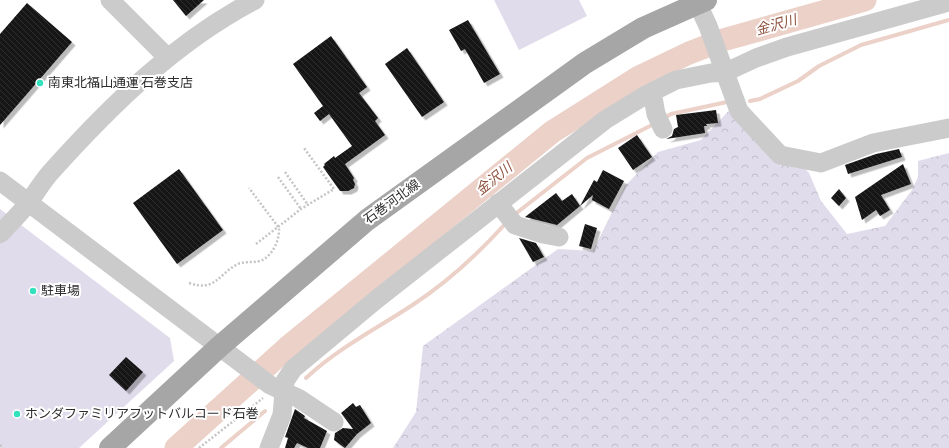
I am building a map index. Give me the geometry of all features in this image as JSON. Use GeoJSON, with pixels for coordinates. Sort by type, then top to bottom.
{"type":"FeatureCollection","features":[{"type":"Feature","properties":{"kind":"main road","name":"石巻河北線"},"geometry":{"type":"LineString","coordinates":[[110,448],[219,347],[367,220],[572,72],[643,28],[700,1]]}},
{"type":"Feature","properties":{"kind":"street"},"geometry":{"type":"LineString","coordinates":[[110,0],[167,57]]}},
{"type":"Feature","properties":{"kind":"street"},"geometry":{"type":"LineString","coordinates":[[0,234],[28,203],[49,175],[94,126],[167,57],[219,21],[256,0]]}},
{"type":"Feature","properties":{"kind":"street"},"geometry":{"type":"LineString","coordinates":[[700,1],[739,111],[780,155],[821,163],[873,143],[949,128]]}},
{"type":"Feature","properties":{"kind":"street"},"geometry":{"type":"LineString","coordinates":[[277,389],[299,364],[377,299],[506,213],[572,154],[605,120],[652,92],[676,80],[711,73],[786,47],[949,2]]}},
{"type":"Feature","properties":{"kind":"street"},"geometry":{"type":"LineString","coordinates":[[652,92],[656,114],[663,129]]}},
{"type":"Feature","properties":{"kind":"street"},"geometry":{"type":"LineString","coordinates":[[0,181],[242,364],[277,389],[298,398],[334,422]]}},
{"type":"Feature","properties":{"kind":"street"},"geometry":{"type":"LineString","coordinates":[[506,213],[543,234],[559,237]]}},
{"type":"Feature","properties":{"kind":"street"},"geometry":{"type":"LineString","coordinates":[[269,448],[282,415],[277,389]]}},
{"type":"Feature","properties":{"kind":"path"},"geometry":{"type":"LineString","coordinates":[[256,244],[308,205],[334,189],[304,148]]}},
{"type":"Feature","properties":{"kind":"path"},"geometry":{"type":"LineString","coordinates":[[285,172],[308,205]]}},
{"type":"Feature","properties":{"kind":"path"},"geometry":{"type":"LineString","coordinates":[[278,177],[301,210]]}},
{"type":"Feature","properties":{"kind":"path"},"geometry":{"type":"LineString","coordinates":[[189,284],[201,287],[208,285],[239,263],[260,261],[276,243],[279,228],[249,188]]}},
{"type":"Feature","properties":{"kind":"path"},"geometry":{"type":"LineString","coordinates":[[199,448],[256,402],[277,389]]}},
{"type":"Feature","properties":{"kind":"path"},"geometry":{"type":"LineString","coordinates":[[0,445],[3,448]]}},
{"type":"Feature","properties":{"kind":"green space"},"geometry":{"type":"Polygon","coordinates":[[[494,0],[579,0],[587,16],[519,50],[494,0]]]}},
{"type":"Feature","properties":{"kind":"green space"},"geometry":{"type":"Polygon","coordinates":[[[740,99],[809,173],[821,201],[847,234],[885,226],[912,190],[918,177],[918,161],[949,153],[949,448],[393,448],[416,412],[423,346],[558,249],[593,251],[625,186],[658,152],[701,140],[740,99]]]}},
{"type":"Feature","properties":{"kind":"green space"},"geometry":{"type":"Polygon","coordinates":[[[0,209],[170,338],[174,361],[79,448],[0,448],[0,209]]]}},
{"type":"Feature","properties":{"kind":"building"},"geometry":{"type":"Polygon","coordinates":[[[173,0],[204,0],[186,16],[173,0]]]}},
{"type":"Feature","properties":{"kind":"building"},"geometry":{"type":"Polygon","coordinates":[[[27,3],[72,42],[0,125],[0,34],[27,3]]]}},
{"type":"Feature","properties":{"kind":"building"},"geometry":{"type":"Polygon","coordinates":[[[468,20],[500,74],[484,83],[465,49],[461,51],[449,30],[468,20]]]}},
{"type":"Feature","properties":{"kind":"building"},"geometry":{"type":"Polygon","coordinates":[[[331,36],[367,87],[359,93],[378,118],[375,121],[385,135],[345,164],[354,178],[353,180],[355,184],[354,188],[348,191],[340,191],[323,167],[325,165],[324,164],[334,156],[335,158],[352,146],[329,114],[320,121],[314,113],[323,106],[293,64],[331,36]]]}},
{"type":"Feature","properties":{"kind":"building"},"geometry":{"type":"Polygon","coordinates":[[[407,48],[444,102],[422,117],[385,64],[407,48]]]}},
{"type":"Feature","properties":{"kind":"building"},"geometry":{"type":"Polygon","coordinates":[[[716,110],[718,123],[706,124],[707,126],[704,126],[705,133],[666,139],[672,136],[674,129],[678,127],[676,115],[716,110]]]}},
{"type":"Feature","properties":{"kind":"building"},"geometry":{"type":"Polygon","coordinates":[[[637,135],[652,157],[633,170],[618,148],[637,135]]]}},
{"type":"Feature","properties":{"kind":"building"},"geometry":{"type":"Polygon","coordinates":[[[899,149],[902,157],[848,174],[845,165],[876,154],[899,149]]]}},
{"type":"Feature","properties":{"kind":"building"},"geometry":{"type":"Polygon","coordinates":[[[903,164],[911,184],[881,195],[890,210],[880,216],[876,210],[862,220],[855,197],[903,164]]]}},
{"type":"Feature","properties":{"kind":"building"},"geometry":{"type":"Polygon","coordinates":[[[179,169],[223,230],[177,264],[133,203],[179,169]]]}},
{"type":"Feature","properties":{"kind":"building"},"geometry":{"type":"Polygon","coordinates":[[[603,170],[624,181],[609,209],[592,200],[593,195],[580,206],[594,180],[597,182],[603,170]]]}},
{"type":"Feature","properties":{"kind":"building"},"geometry":{"type":"Polygon","coordinates":[[[839,189],[846,198],[839,206],[831,198],[839,189]]]}},
{"type":"Feature","properties":{"kind":"building"},"geometry":{"type":"Polygon","coordinates":[[[556,193],[562,201],[572,194],[580,206],[557,225],[525,217],[556,193]]]}},
{"type":"Feature","properties":{"kind":"building"},"geometry":{"type":"Polygon","coordinates":[[[585,224],[597,228],[591,249],[579,246],[585,224]]]}},
{"type":"Feature","properties":{"kind":"building"},"geometry":{"type":"Polygon","coordinates":[[[519,238],[536,243],[544,257],[533,262],[519,238]]]}},
{"type":"Feature","properties":{"kind":"building"},"geometry":{"type":"Polygon","coordinates":[[[126,357],[143,372],[126,391],[109,375],[126,357]]]}},
{"type":"Feature","properties":{"kind":"building"},"geometry":{"type":"Polygon","coordinates":[[[353,403],[356,407],[360,405],[371,423],[357,434],[345,448],[334,440],[335,433],[343,428],[353,429],[341,413],[353,403]]]}},
{"type":"Feature","properties":{"kind":"building"},"geometry":{"type":"Polygon","coordinates":[[[295,409],[305,416],[304,418],[327,431],[320,448],[308,448],[297,443],[294,448],[285,448],[288,438],[285,437],[295,409]]]}},
{"type":"Feature","properties":{"kind":"waterway","name":"金沢川"},"geometry":{"type":"LineString","coordinates":[[176,448],[288,347],[552,132],[639,77],[689,53],[723,40],[865,0]]}},
{"type":"Feature","properties":{"kind":"waterway"},"geometry":{"type":"LineString","coordinates":[[750,101],[760,99],[798,81],[819,66],[861,45],[949,20]]}},
{"type":"Feature","properties":{"kind":"waterway"},"geometry":{"type":"LineString","coordinates":[[666,117],[671,114],[727,102]]}},
{"type":"Feature","properties":{"kind":"waterway"},"geometry":{"type":"LineString","coordinates":[[514,215],[587,158],[650,126]]}},
{"type":"Feature","properties":{"kind":"waterway"},"geometry":{"type":"LineString","coordinates":[[306,378],[331,357],[414,304],[439,286],[485,246],[506,223]]}},
{"type":"Feature","properties":{"kind":"waterway"},"geometry":{"type":"LineString","coordinates":[[221,448],[265,411]]}},
{"type":"Feature","properties":{"kind":"place","name":"南東北福山通運 石巻支店"},"geometry":{"type":"Point","coordinates":[40,83]}},
{"type":"Feature","properties":{"kind":"place","name":"駐車場"},"geometry":{"type":"Point","coordinates":[33,291]}},
{"type":"Feature","properties":{"kind":"place","name":"ホンダファミリアフットバルコード石巻"},"geometry":{"type":"Point","coordinates":[17,414]}}]}
